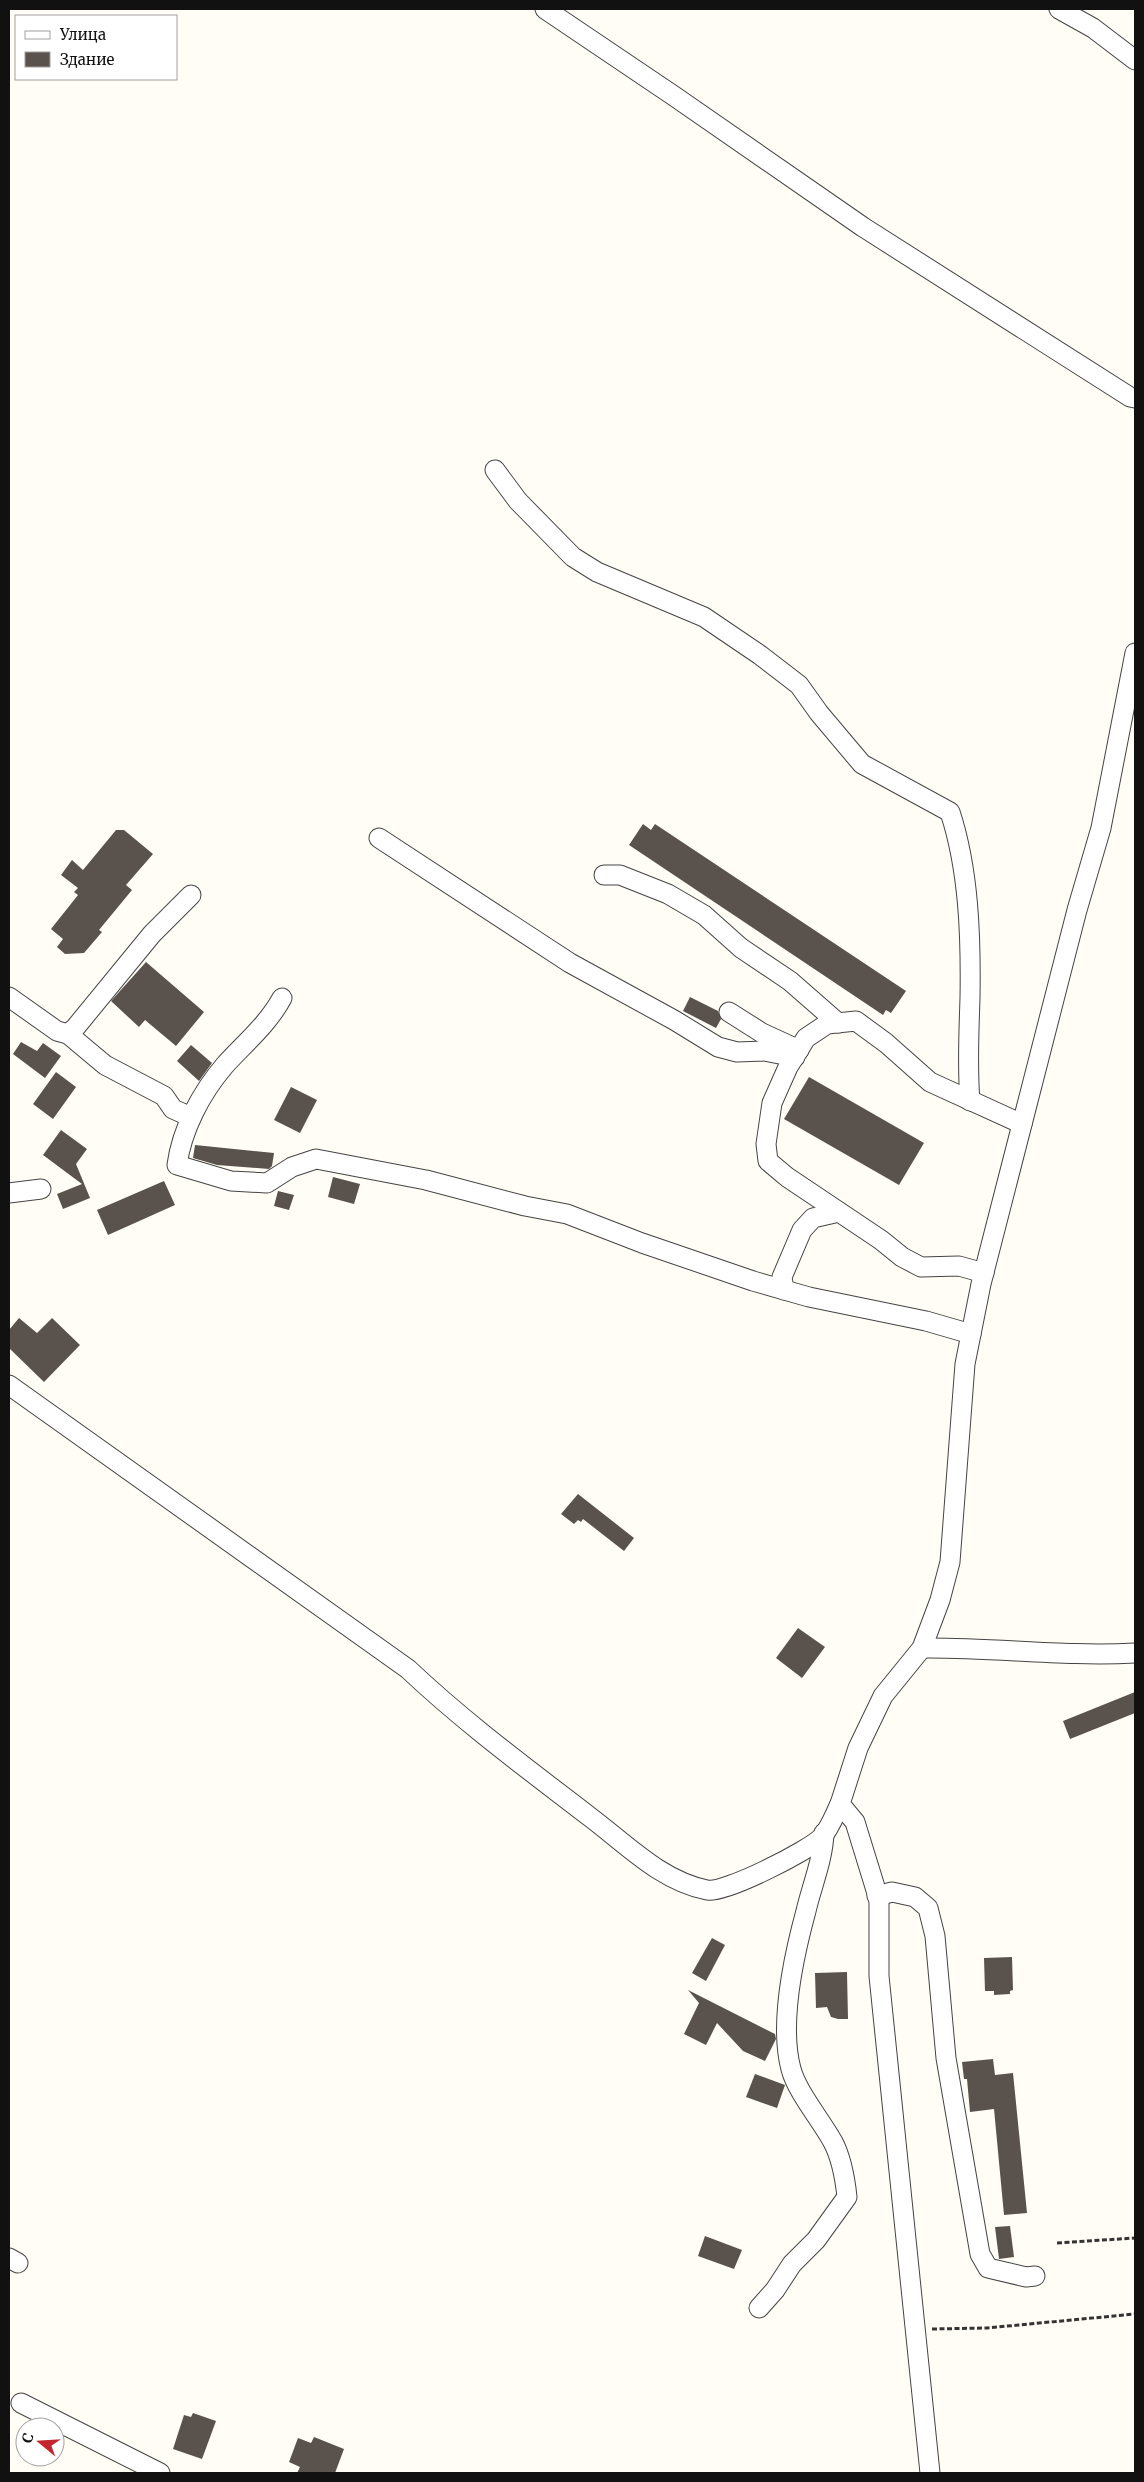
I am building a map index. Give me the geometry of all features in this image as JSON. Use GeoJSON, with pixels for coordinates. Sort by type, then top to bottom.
{"type":"FeatureCollection","features":[{"type":"Feature","properties":{"kind":"street"},"geometry":{"type":"LineString","coordinates":[[544,9],[674,96],[862,227],[1130,397],[1135,398]]}},
{"type":"Feature","properties":{"kind":"street"},"geometry":{"type":"LineString","coordinates":[[1059,9],[1093,28],[1135,60]]}},
{"type":"Feature","properties":{"kind":"street"},"geometry":{"type":"LineString","coordinates":[[494,470],[518,501],[573,557],[597,572],[704,617],[760,655],[799,686],[862,764],[950,812],[958,838],[968,924],[970,997],[967,1071],[970,1101]]}},
{"type":"Feature","properties":{"kind":"street"},"geometry":{"type":"LineString","coordinates":[[9,1385],[408,1669],[431,1690],[559,1793],[646,1861],[681,1883],[710,1891],[742,1882],[807,1848],[824,1833],[840,1804],[858,1748],[883,1696],[922,1648],[940,1600],[950,1562],[956,1512],[961,1400],[971,1334],[984,1273],[1077,910],[1100,828],[1135,653]]}},
{"type":"Feature","properties":{"kind":"street"},"geometry":{"type":"LineString","coordinates":[[379,838],[570,963],[674,1020],[718,1047],[737,1052],[797,1053]]}},
{"type":"Feature","properties":{"kind":"street"},"geometry":{"type":"LineString","coordinates":[[604,876],[620,875],[668,894],[704,915],[741,948],[790,981],[838,1023]]}},
{"type":"Feature","properties":{"kind":"street"},"geometry":{"type":"LineString","coordinates":[[68,1034],[75,1028],[152,934],[192,895]]}},
{"type":"Feature","properties":{"kind":"street"},"geometry":{"type":"LineString","coordinates":[[9,997],[56,1031],[68,1034],[105,1064],[164,1096],[173,1109],[191,1117]]}},
{"type":"Feature","properties":{"kind":"street"},"geometry":{"type":"LineString","coordinates":[[282,998],[274,1012],[224,1067],[191,1117],[177,1165],[231,1181],[267,1183],[292,1167],[316,1159],[426,1180],[525,1206],[567,1214],[642,1244],[784,1290],[971,1334]]}},
{"type":"Feature","properties":{"kind":"street"},"geometry":{"type":"LineString","coordinates":[[729,1012],[797,1053]]}},
{"type":"Feature","properties":{"kind":"street"},"geometry":{"type":"LineString","coordinates":[[984,1273],[959,1266],[921,1267],[902,1257],[768,1162],[766,1144],[772,1102],[806,1038],[827,1024],[856,1021],[886,1043],[930,1082],[1022,1124]]}},
{"type":"Feature","properties":{"kind":"street"},"geometry":{"type":"LineString","coordinates":[[9,1193],[41,1189]]}},
{"type":"Feature","properties":{"kind":"street"},"geometry":{"type":"LineString","coordinates":[[784,1290],[782,1277],[802,1230],[813,1218],[839,1212]]}},
{"type":"Feature","properties":{"kind":"street"},"geometry":{"type":"LineString","coordinates":[[922,1648],[960,1647],[1018,1652],[1107,1655],[1135,1653]]}},
{"type":"Feature","properties":{"kind":"street"},"geometry":{"type":"LineString","coordinates":[[840,1804],[855,1822],[878,1896],[879,1976],[930,2473]]}},
{"type":"Feature","properties":{"kind":"street"},"geometry":{"type":"LineString","coordinates":[[759,2308],[775,2290],[792,2264],[816,2240],[847,2197],[844,2171],[834,2143],[791,2070],[787,2024],[792,1972],[806,1910],[823,1851],[824,1833]]}},
{"type":"Feature","properties":{"kind":"street"},"geometry":{"type":"LineString","coordinates":[[878,1896],[892,1892],[915,1897],[928,1908],[935,1936],[946,2058],[980,2254],[988,2268],[1026,2277],[1035,2276]]}},
{"type":"Feature","properties":{"kind":"street"},"geometry":{"type":"LineString","coordinates":[[21,2403],[160,2473]]}},
{"type":"Feature","properties":{"kind":"path"},"geometry":{"type":"LineString","coordinates":[[1057,2242],[1135,2238]]}},
{"type":"Feature","properties":{"kind":"path"},"geometry":{"type":"LineString","coordinates":[[914,2329],[987,2328],[1135,2314]]}},
{"type":"Feature","properties":{"kind":"building"},"geometry":{"type":"Polygon","coordinates":[[[643,824],[651,830],[655,824],[906,991],[891,1013],[886,1010],[883,1015],[629,845],[643,824]]]}},
{"type":"Feature","properties":{"kind":"building"},"geometry":{"type":"Polygon","coordinates":[[[116,830],[124,830],[153,854],[126,885],[132,890],[99,930],[102,932],[84,953],[65,954],[57,947],[63,939],[51,929],[78,895],[74,892],[78,888],[61,875],[72,860],[83,870],[116,830]]]}},
{"type":"Feature","properties":{"kind":"building"},"geometry":{"type":"Polygon","coordinates":[[[146,962],[204,1012],[176,1046],[145,1020],[139,1027],[111,1001],[146,962]]]}},
{"type":"Feature","properties":{"kind":"building"},"geometry":{"type":"Polygon","coordinates":[[[690,997],[718,1011],[721,1019],[716,1028],[683,1011],[690,997]]]}},
{"type":"Feature","properties":{"kind":"building"},"geometry":{"type":"Polygon","coordinates":[[[21,1042],[37,1051],[43,1043],[61,1056],[45,1078],[13,1054],[21,1042]]]}},
{"type":"Feature","properties":{"kind":"building"},"geometry":{"type":"Polygon","coordinates":[[[191,1045],[212,1063],[199,1081],[177,1061],[191,1045]]]}},
{"type":"Feature","properties":{"kind":"building"},"geometry":{"type":"Polygon","coordinates":[[[56,1072],[76,1087],[53,1119],[33,1104],[56,1072]]]}},
{"type":"Feature","properties":{"kind":"building"},"geometry":{"type":"Polygon","coordinates":[[[809,1077],[924,1143],[899,1185],[784,1119],[809,1077]]]}},
{"type":"Feature","properties":{"kind":"building"},"geometry":{"type":"Polygon","coordinates":[[[291,1087],[317,1100],[300,1133],[274,1120],[291,1087]]]}},
{"type":"Feature","properties":{"kind":"building"},"geometry":{"type":"Polygon","coordinates":[[[61,1130],[87,1149],[76,1164],[90,1198],[63,1209],[57,1194],[82,1184],[43,1155],[61,1130]]]}},
{"type":"Feature","properties":{"kind":"building"},"geometry":{"type":"Polygon","coordinates":[[[195,1145],[274,1153],[272,1166],[269,1169],[217,1165],[193,1158],[195,1145]]]}},
{"type":"Feature","properties":{"kind":"building"},"geometry":{"type":"Polygon","coordinates":[[[333,1177],[360,1184],[354,1204],[328,1197],[333,1177]]]}},
{"type":"Feature","properties":{"kind":"building"},"geometry":{"type":"Polygon","coordinates":[[[164,1181],[175,1205],[108,1235],[97,1210],[164,1181]]]}},
{"type":"Feature","properties":{"kind":"building"},"geometry":{"type":"Polygon","coordinates":[[[278,1191],[294,1195],[289,1210],[274,1206],[278,1191]]]}},
{"type":"Feature","properties":{"kind":"building"},"geometry":{"type":"Polygon","coordinates":[[[19,1318],[37,1333],[52,1318],[80,1345],[44,1382],[9,1348],[9,1330],[19,1318]]]}},
{"type":"Feature","properties":{"kind":"building"},"geometry":{"type":"Polygon","coordinates":[[[578,1494],[634,1538],[624,1551],[583,1519],[581,1522],[578,1520],[574,1524],[561,1514],[578,1494]]]}},
{"type":"Feature","properties":{"kind":"building"},"geometry":{"type":"Polygon","coordinates":[[[798,1628],[825,1647],[802,1678],[776,1658],[798,1628]]]}},
{"type":"Feature","properties":{"kind":"building"},"geometry":{"type":"Polygon","coordinates":[[[1135,1692],[1135,1713],[1070,1739],[1063,1721],[1135,1692]]]}},
{"type":"Feature","properties":{"kind":"building"},"geometry":{"type":"Polygon","coordinates":[[[712,1938],[725,1945],[706,1981],[692,1973],[712,1938]]]}},
{"type":"Feature","properties":{"kind":"building"},"geometry":{"type":"Polygon","coordinates":[[[1012,1957],[1013,1990],[1010,1991],[1010,1994],[994,1995],[994,1991],[985,1991],[984,1958],[1012,1957]]]}},
{"type":"Feature","properties":{"kind":"building"},"geometry":{"type":"Polygon","coordinates":[[[847,1972],[848,2019],[838,2019],[831,2017],[827,2007],[816,2008],[815,1973],[847,1972]]]}},
{"type":"Feature","properties":{"kind":"building"},"geometry":{"type":"Polygon","coordinates":[[[688,1990],[775,2034],[776,2039],[765,2061],[743,2051],[717,2023],[706,2045],[684,2034],[699,2003],[688,1990]]]}},
{"type":"Feature","properties":{"kind":"building"},"geometry":{"type":"Polygon","coordinates":[[[993,2059],[995,2075],[1013,2073],[1027,2213],[1004,2215],[994,2109],[970,2112],[967,2079],[964,2079],[962,2062],[993,2059]]]}},
{"type":"Feature","properties":{"kind":"building"},"geometry":{"type":"Polygon","coordinates":[[[755,2074],[785,2085],[777,2108],[746,2097],[755,2074]]]}},
{"type":"Feature","properties":{"kind":"building"},"geometry":{"type":"Polygon","coordinates":[[[1010,2226],[1014,2257],[999,2259],[995,2227],[1010,2226]]]}},
{"type":"Feature","properties":{"kind":"building"},"geometry":{"type":"Polygon","coordinates":[[[705,2236],[742,2250],[734,2269],[698,2256],[705,2236]]]}},
{"type":"Feature","properties":{"kind":"building"},"geometry":{"type":"Polygon","coordinates":[[[193,2413],[216,2421],[202,2459],[173,2449],[184,2415],[191,2417],[193,2413]]]}},
{"type":"Feature","properties":{"kind":"building"},"geometry":{"type":"Polygon","coordinates":[[[314,2437],[344,2449],[335,2473],[297,2473],[300,2467],[289,2462],[298,2438],[311,2443],[314,2437]]]}}]}
